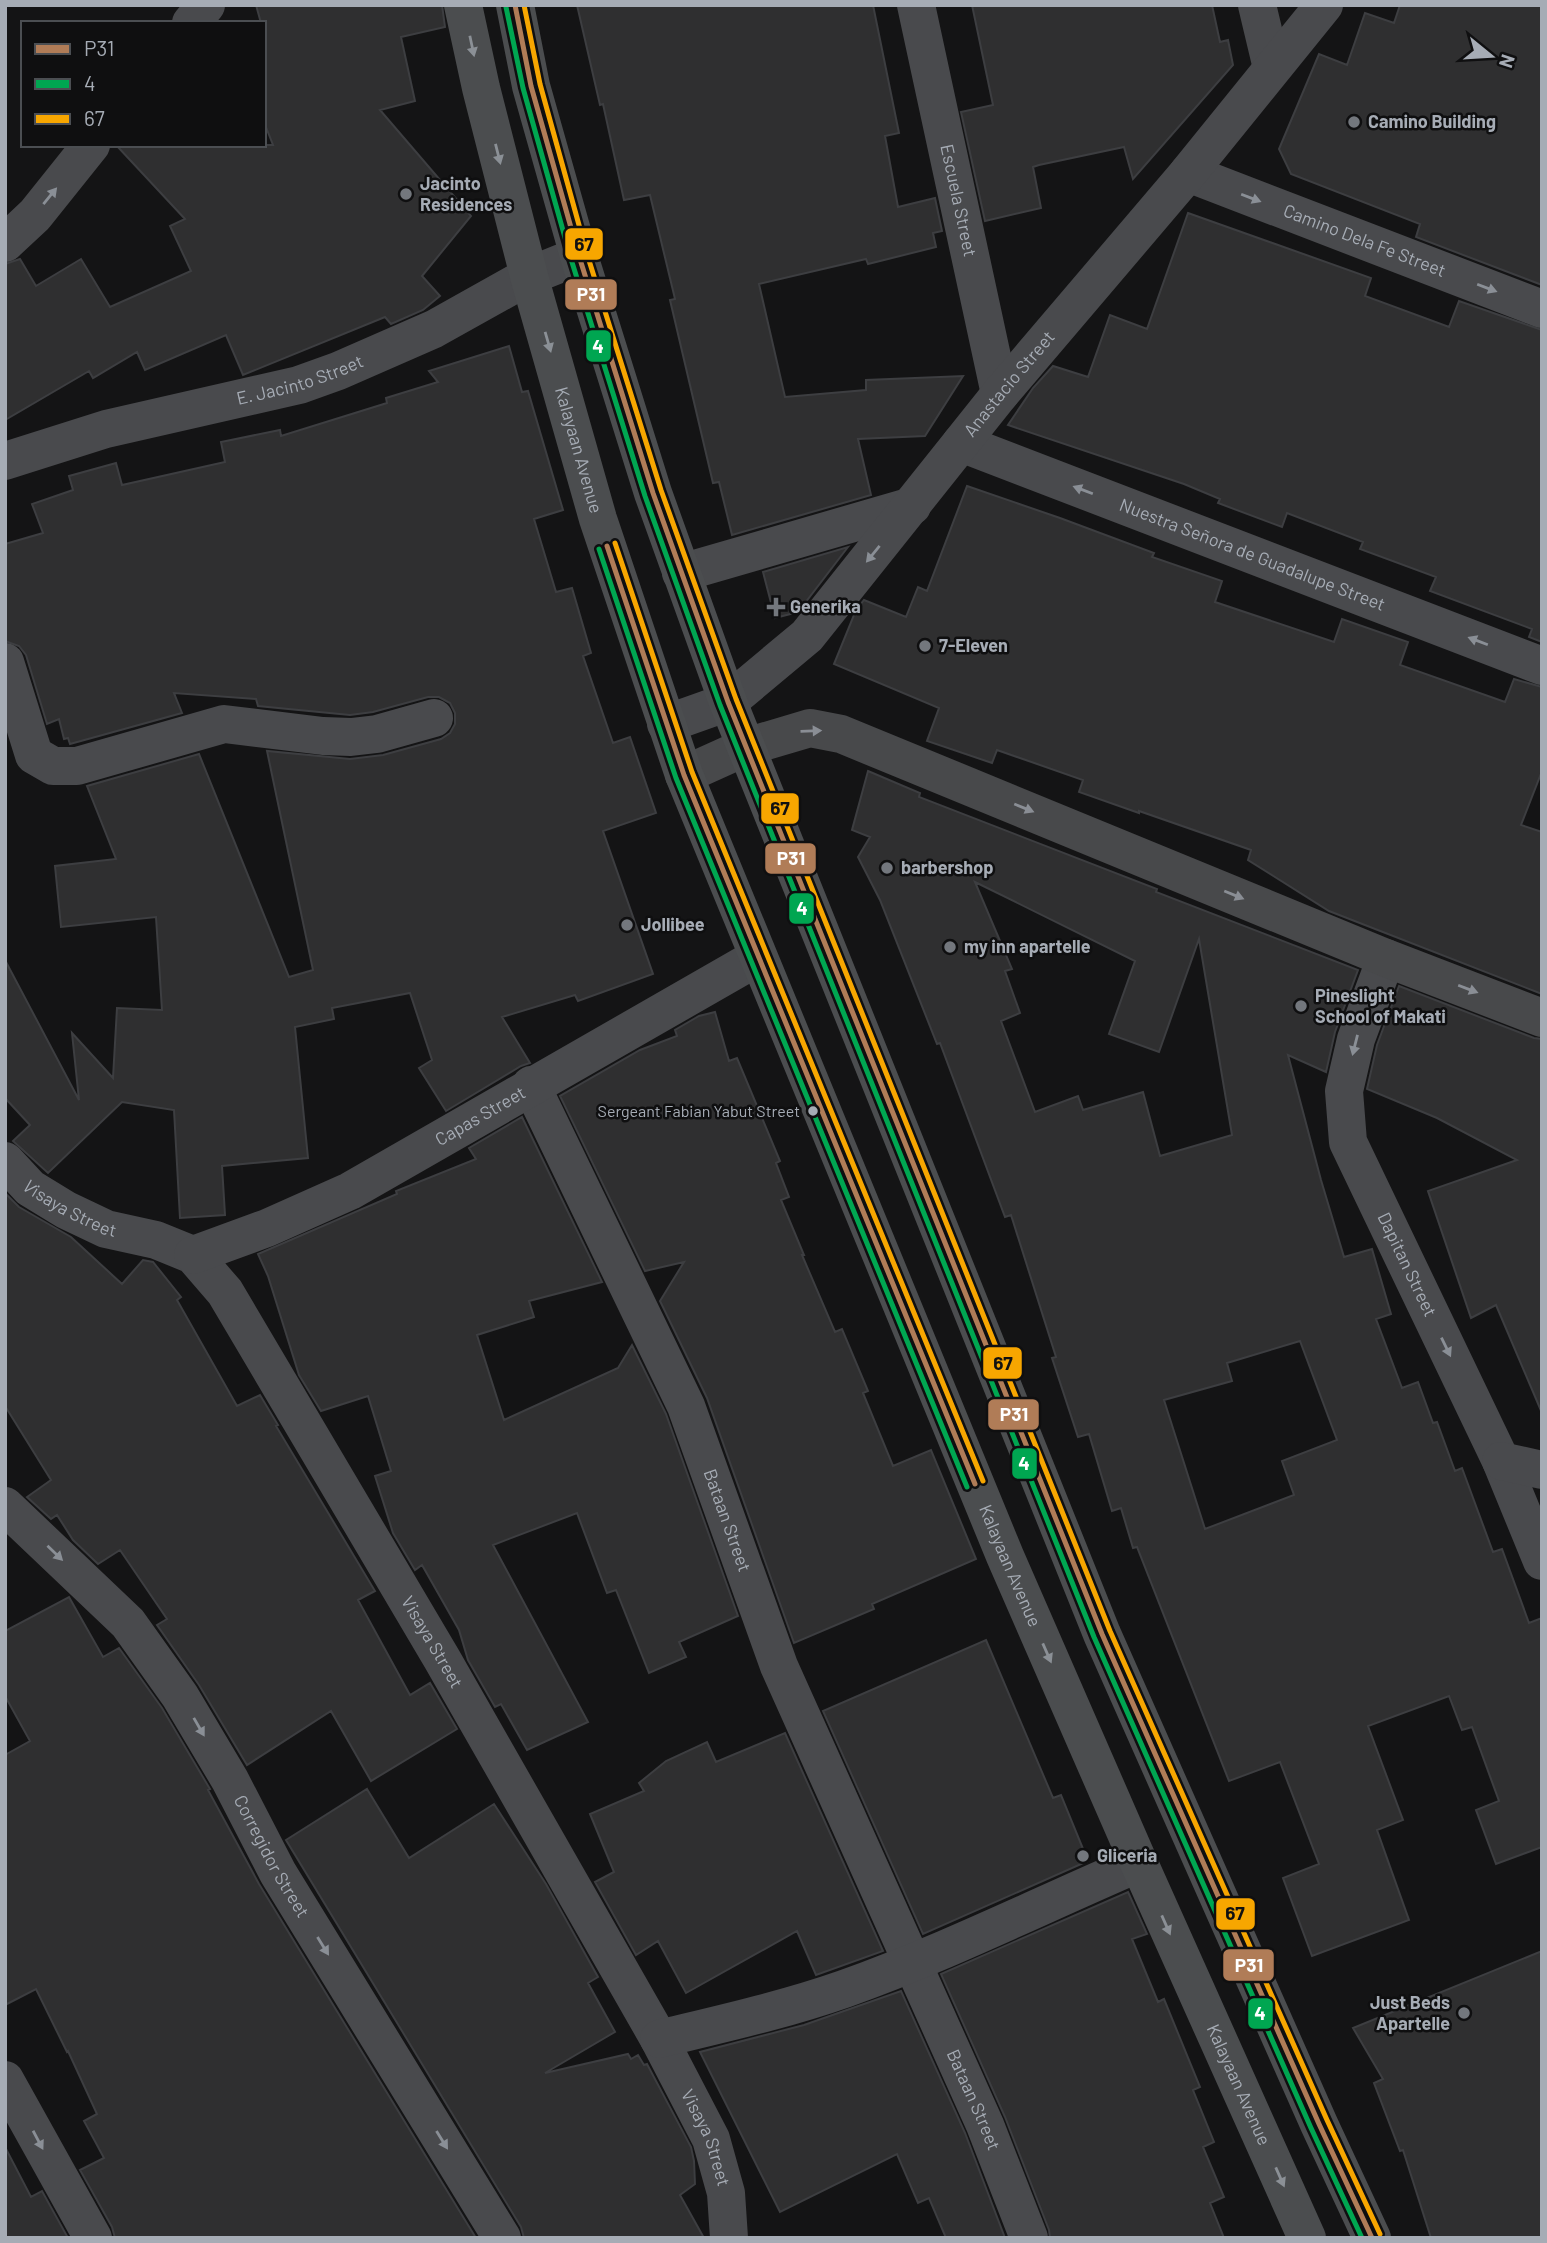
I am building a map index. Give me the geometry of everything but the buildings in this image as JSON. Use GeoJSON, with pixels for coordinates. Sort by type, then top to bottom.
{"type":"FeatureCollection","features":[{"type":"Feature","properties":{"kind":"main road","name":"Kalayaan Avenue"},"geometry":{"type":"LineString","coordinates":[[463,5],[481,88],[529,276],[598,519],[684,775],[1005,1556],[1307,2238]]}},
{"type":"Feature","properties":{"kind":"main road"},"geometry":{"type":"LineString","coordinates":[[514,5],[531,86],[579,256],[653,493],[728,702],[1101,1634],[1372,2238]]}},
{"type":"Feature","properties":{"kind":"street"},"geometry":{"type":"LineString","coordinates":[[193,21],[205,5]]}},
{"type":"Feature","properties":{"kind":"street","name":"Escuela Street"},"geometry":{"type":"LineString","coordinates":[[916,5],[1000,394]]}},
{"type":"Feature","properties":{"kind":"street"},"geometry":{"type":"LineString","coordinates":[[1257,5],[1272,68]]}},
{"type":"Feature","properties":{"kind":"street","name":"Anastacio Street"},"geometry":{"type":"LineString","coordinates":[[666,724],[728,702],[807,636],[1000,394],[1188,173],[1324,5]]}},
{"type":"Feature","properties":{"kind":"street"},"geometry":{"type":"LineString","coordinates":[[5,243],[35,215],[89,147]]}},
{"type":"Feature","properties":{"kind":"street","name":"Camino Dela Fe Street"},"geometry":{"type":"LineString","coordinates":[[1188,173],[1542,309]]}},
{"type":"Feature","properties":{"kind":"street","name":"E. Jacinto Street"},"geometry":{"type":"LineString","coordinates":[[5,461],[106,429],[299,385],[434,329],[529,276],[579,256]]}},
{"type":"Feature","properties":{"kind":"street","name":"Nuestra Señora de Guadalupe Street"},"geometry":{"type":"LineString","coordinates":[[961,443],[1542,666]]}},
{"type":"Feature","properties":{"kind":"street"},"geometry":{"type":"LineString","coordinates":[[681,573],[912,506]]}},
{"type":"Feature","properties":{"kind":"street"},"geometry":{"type":"LineString","coordinates":[[5,662],[34,755],[53,766],[77,766],[224,724],[351,737],[377,734],[435,718]]}},
{"type":"Feature","properties":{"kind":"street"},"geometry":{"type":"LineString","coordinates":[[684,775],[746,747],[810,728],[841,734],[1386,958],[1542,1018]]}},
{"type":"Feature","properties":{"kind":"street","name":"Capas Street"},"geometry":{"type":"LineString","coordinates":[[193,1255],[267,1228],[351,1191],[531,1085],[758,957]]}},
{"type":"Feature","properties":{"kind":"street","name":"Dapitan Street"},"geometry":{"type":"LineString","coordinates":[[1386,958],[1356,1039],[1344,1091],[1348,1142],[1501,1461],[1542,1561]]}},
{"type":"Feature","properties":{"kind":"street","name":"Bataan Street"},"geometry":{"type":"LineString","coordinates":[[531,1085],[686,1406],[779,1666],[985,2125],[1029,2238]]}},
{"type":"Feature","properties":{"kind":"street","name":"Visaya Street"},"geometry":{"type":"LineString","coordinates":[[5,1161],[30,1188],[66,1210],[106,1228],[156,1240],[193,1255],[225,1292],[442,1659],[659,2039],[711,2139],[726,2193],[729,2238]]}},
{"type":"Feature","properties":{"kind":"street"},"geometry":{"type":"LineString","coordinates":[[1501,1461],[1542,1470]]}},
{"type":"Feature","properties":{"kind":"street","name":"Corregidor Street"},"geometry":{"type":"LineString","coordinates":[[5,1506],[128,1623],[180,1696],[230,1780],[278,1873],[502,2238]]}},
{"type":"Feature","properties":{"kind":"street"},"geometry":{"type":"LineString","coordinates":[[659,2039],[805,2003],[912,1962],[1139,1863]]}},
{"type":"Feature","properties":{"kind":"street"},"geometry":{"type":"LineString","coordinates":[[5,2080],[93,2238]]}},
{"type":"Feature","properties":{"kind":"transit line","name":"P31"},"geometry":{"type":"LineString","coordinates":[[515,5],[531,86],[579,256],[653,493],[728,702],[1102,1634],[1372,2238]]}},
{"type":"Feature","properties":{"kind":"transit line","name":"67"},"geometry":{"type":"LineString","coordinates":[[524,5],[540,84],[587,254],[661,490],[736,699],[1110,1631],[1380,2234]]}},
{"type":"Feature","properties":{"kind":"transit line","name":"4"},"geometry":{"type":"LineString","coordinates":[[506,7],[523,88],[571,259],[645,496],[720,705],[1094,1637],[1362,2238]]}},
{"type":"Feature","properties":{"kind":"transit line","name":"67"},"geometry":{"type":"LineString","coordinates":[[615,543],[692,772],[983,1481]]}},
{"type":"Feature","properties":{"kind":"transit line","name":"P31"},"geometry":{"type":"LineString","coordinates":[[607,546],[684,775],[975,1484]]}},
{"type":"Feature","properties":{"kind":"transit line","name":"4"},"geometry":{"type":"LineString","coordinates":[[599,549],[676,778],[967,1487]]}},
{"type":"Feature","properties":{"kind":"place","name":"Camino Building"},"geometry":{"type":"Point","coordinates":[1354,122]}},
{"type":"Feature","properties":{"kind":"place","name":"Jacinto Residences"},"geometry":{"type":"Point","coordinates":[406,194]}},
{"type":"Feature","properties":{"kind":"place","name":"Generika"},"geometry":{"type":"Point","coordinates":[776,607]}},
{"type":"Feature","properties":{"kind":"place","name":"7-Eleven"},"geometry":{"type":"Point","coordinates":[925,646]}},
{"type":"Feature","properties":{"kind":"place","name":"barbershop"},"geometry":{"type":"Point","coordinates":[887,868]}},
{"type":"Feature","properties":{"kind":"place","name":"Jollibee"},"geometry":{"type":"Point","coordinates":[627,925]}},
{"type":"Feature","properties":{"kind":"place","name":"my inn apartelle"},"geometry":{"type":"Point","coordinates":[950,947]}},
{"type":"Feature","properties":{"kind":"place","name":"Pineslight School of Makati"},"geometry":{"type":"Point","coordinates":[1301,1006]}},
{"type":"Feature","properties":{"kind":"place","name":"Sergeant Fabian Yabut Street"},"geometry":{"type":"Point","coordinates":[813,1111]}},
{"type":"Feature","properties":{"kind":"place","name":"Gliceria"},"geometry":{"type":"Point","coordinates":[1083,1856]}},
{"type":"Feature","properties":{"kind":"place","name":"Just Beds Apartelle"},"geometry":{"type":"Point","coordinates":[1464,2013]}}]}
